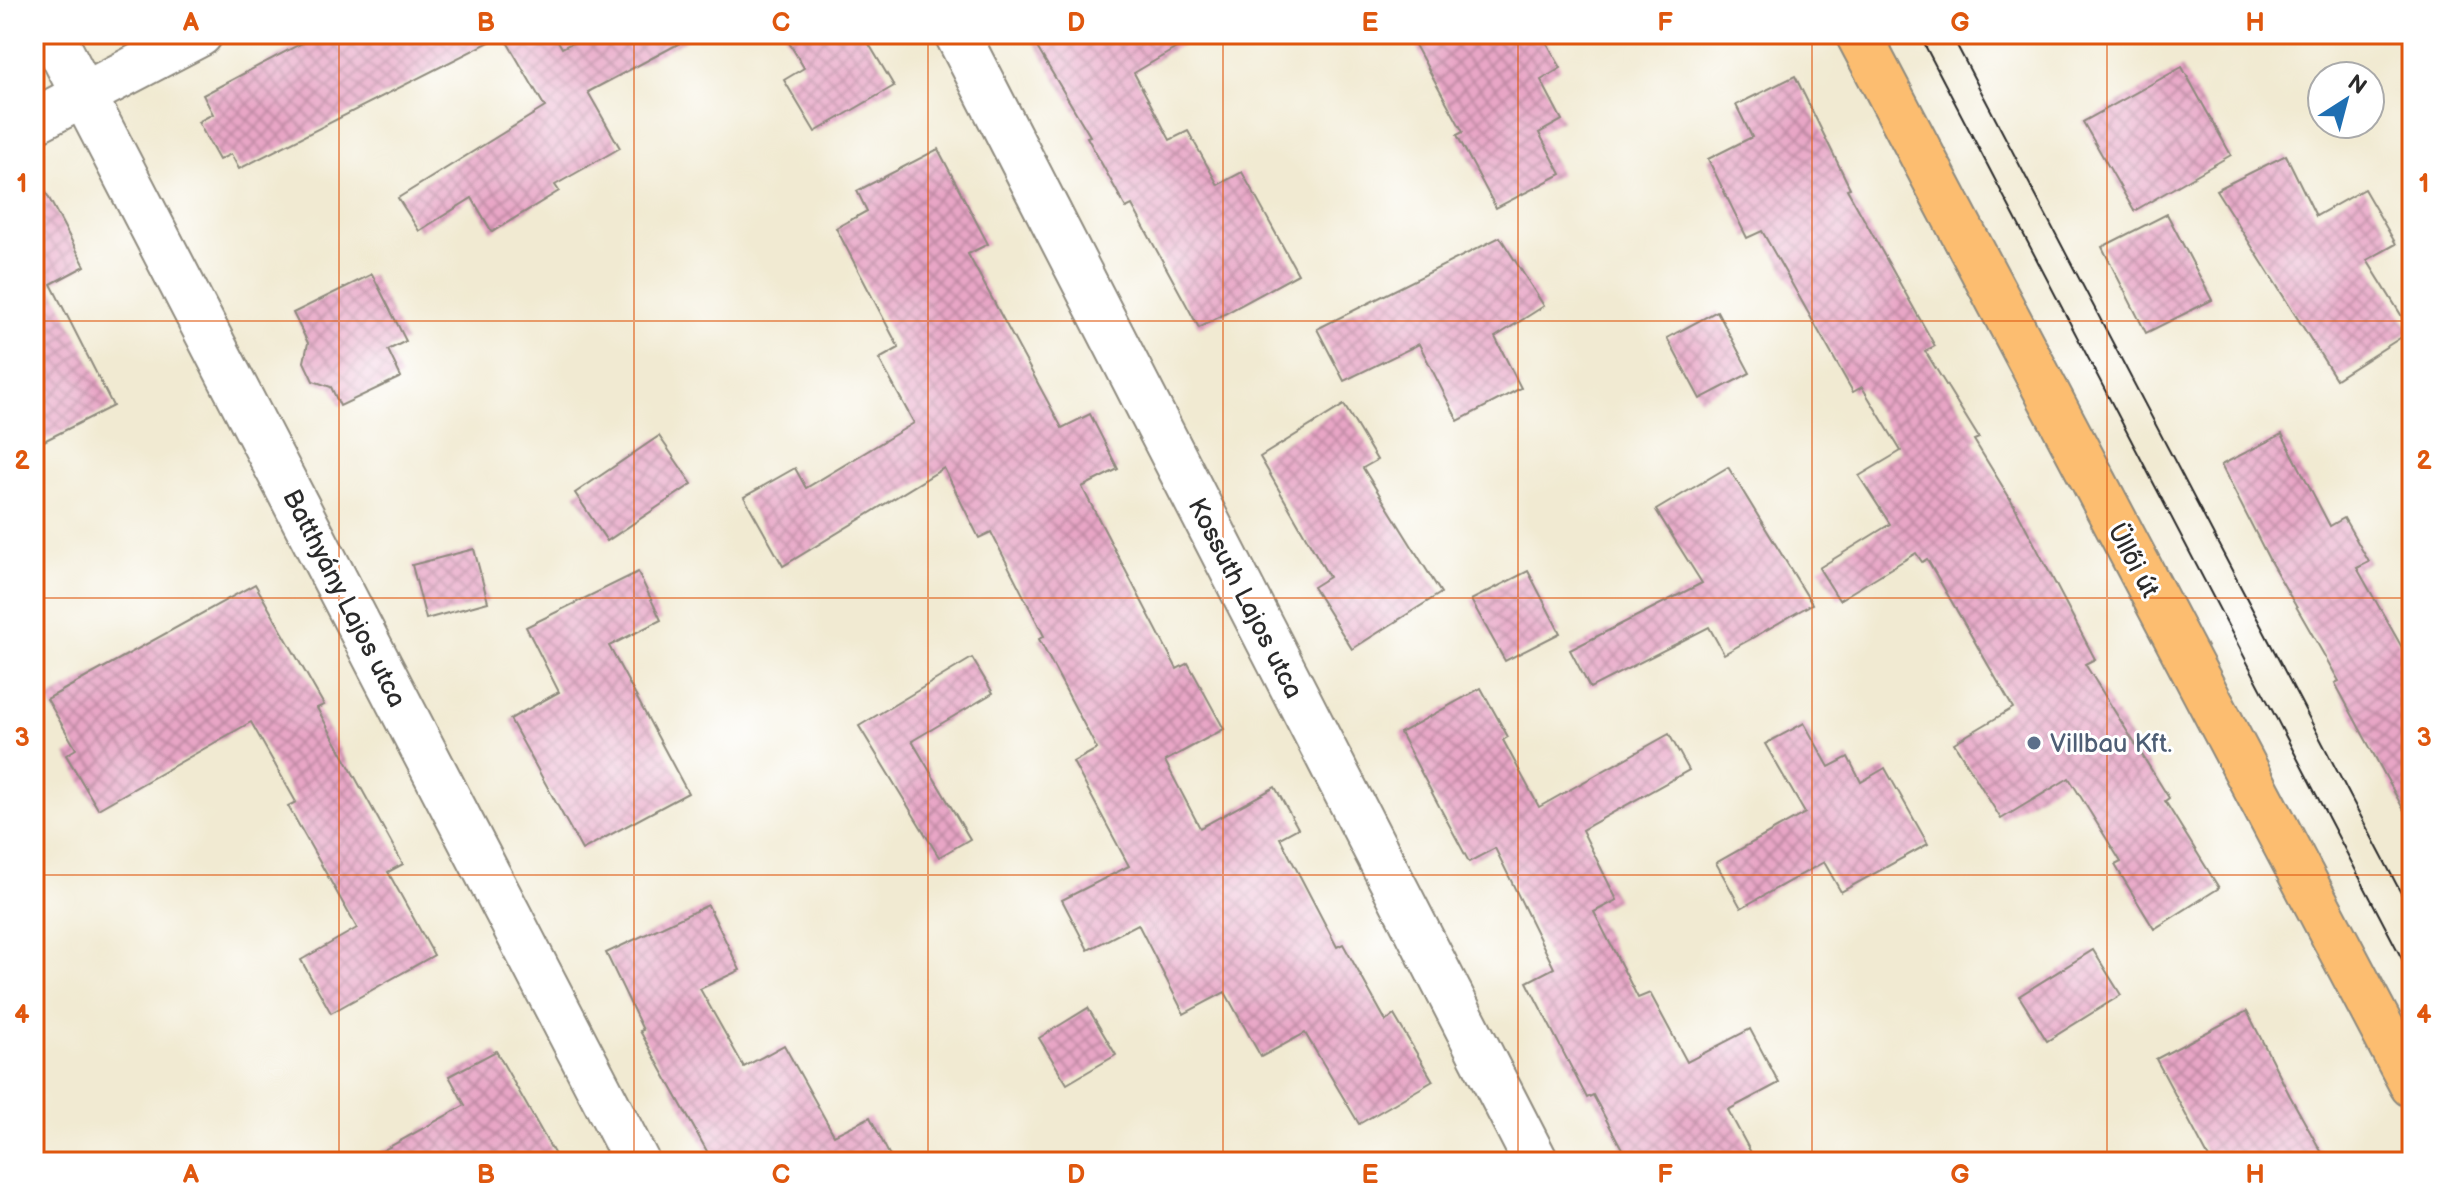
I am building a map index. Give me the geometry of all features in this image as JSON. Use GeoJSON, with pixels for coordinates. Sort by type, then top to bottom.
{"type":"FeatureCollection","features":[{"type":"Feature","properties":{"kind":"main road","name":"Üllői út"},"geometry":{"type":"LineString","coordinates":[[1858,34],[2412,1085]]}},
{"type":"Feature","properties":{"kind":"street","name":"Batthyány Lajos utca"},"geometry":{"type":"LineString","coordinates":[[52,34],[637,1162]]}},
{"type":"Feature","properties":{"kind":"street"},"geometry":{"type":"LineString","coordinates":[[34,121],[200,34]]}},
{"type":"Feature","properties":{"kind":"street","name":"Kossuth Lajos utca"},"geometry":{"type":"LineString","coordinates":[[957,34],[1536,1162]]}},
{"type":"Feature","properties":{"kind":"building"},"geometry":{"type":"Polygon","coordinates":[[[319,34],[554,34],[562,48],[590,34],[697,34],[588,92],[620,148],[555,185],[559,191],[492,232],[472,198],[419,231],[398,198],[545,107],[503,35],[239,169],[231,154],[219,160],[198,122],[213,114],[203,95],[319,34]]]}},
{"type":"Feature","properties":{"kind":"building"},"geometry":{"type":"Polygon","coordinates":[[[784,34],[863,34],[894,86],[815,132],[784,80],[804,68],[784,34]]]}},
{"type":"Feature","properties":{"kind":"building"},"geometry":{"type":"Polygon","coordinates":[[[1029,34],[1200,34],[1134,73],[1170,140],[1188,131],[1218,185],[1242,172],[1298,274],[1199,328],[1132,205],[1126,208],[1087,137],[1090,136],[1029,34]]]}},
{"type":"Feature","properties":{"kind":"building"},"geometry":{"type":"Polygon","coordinates":[[[1409,34],[1542,34],[1561,68],[1541,80],[1562,120],[1539,133],[1561,174],[1496,208],[1457,135],[1463,132],[1409,34]]]}},
{"type":"Feature","properties":{"kind":"building"},"geometry":{"type":"Polygon","coordinates":[[[2182,67],[2231,155],[2134,211],[2083,122],[2182,67]]]}},
{"type":"Feature","properties":{"kind":"building"},"geometry":{"type":"Polygon","coordinates":[[[1795,76],[1850,188],[1847,189],[1935,346],[1925,351],[1979,438],[1974,440],[2014,505],[2095,659],[2085,664],[2169,798],[2165,801],[2219,888],[2154,929],[2115,865],[2121,862],[2069,778],[2001,819],[1954,743],[2013,708],[1927,559],[1922,562],[1916,553],[1839,600],[1819,568],[1890,524],[1859,476],[1901,451],[1862,387],[1853,392],[1762,231],[1747,238],[1708,159],[1752,137],[1736,105],[1795,76]]]}},
{"type":"Feature","properties":{"kind":"building"},"geometry":{"type":"Polygon","coordinates":[[[938,149],[988,244],[968,254],[1062,428],[1090,414],[1118,469],[1082,487],[1177,669],[1188,663],[1224,729],[1165,761],[1200,828],[1275,787],[1298,828],[1280,838],[1337,947],[1343,944],[1386,1021],[1394,1015],[1433,1081],[1359,1124],[1305,1033],[1261,1057],[1225,992],[1184,1014],[1138,924],[1088,950],[1062,900],[1129,866],[1073,762],[1097,749],[1039,639],[1044,636],[991,532],[979,538],[944,468],[783,566],[744,497],[795,468],[806,488],[914,423],[879,359],[899,348],[836,228],[867,211],[857,191],[938,149]]]}},
{"type":"Feature","properties":{"kind":"building"},"geometry":{"type":"Polygon","coordinates":[[[2286,155],[2316,216],[2364,189],[2396,244],[2367,260],[2411,331],[2336,379],[2216,190],[2286,155]]]}},
{"type":"Feature","properties":{"kind":"building"},"geometry":{"type":"Polygon","coordinates":[[[34,170],[85,266],[51,284],[113,406],[34,446],[34,170]]]}},
{"type":"Feature","properties":{"kind":"building"},"geometry":{"type":"Polygon","coordinates":[[[2167,214],[2212,300],[2146,333],[2102,247],[2167,214]]]}},
{"type":"Feature","properties":{"kind":"building"},"geometry":{"type":"Polygon","coordinates":[[[1500,237],[1544,306],[1495,337],[1521,388],[1458,421],[1419,344],[1344,381],[1317,329],[1500,237]]]}},
{"type":"Feature","properties":{"kind":"building"},"geometry":{"type":"Polygon","coordinates":[[[372,274],[406,341],[388,350],[401,377],[340,406],[331,387],[313,381],[304,362],[308,343],[293,313],[372,274]]]}},
{"type":"Feature","properties":{"kind":"building"},"geometry":{"type":"Polygon","coordinates":[[[1717,311],[1750,373],[1700,399],[1667,338],[1717,311]]]}},
{"type":"Feature","properties":{"kind":"building"},"geometry":{"type":"Polygon","coordinates":[[[1344,405],[1377,460],[1363,468],[1441,593],[1352,649],[1313,587],[1329,577],[1260,457],[1344,405]]]}},
{"type":"Feature","properties":{"kind":"building"},"geometry":{"type":"Polygon","coordinates":[[[2282,434],[2330,526],[2344,518],[2369,562],[2357,568],[2412,665],[2412,825],[2335,683],[2339,681],[2270,561],[2221,465],[2282,434]]]}},
{"type":"Feature","properties":{"kind":"building"},"geometry":{"type":"Polygon","coordinates":[[[659,436],[692,484],[607,541],[575,493],[659,436]]]}},
{"type":"Feature","properties":{"kind":"building"},"geometry":{"type":"Polygon","coordinates":[[[1728,467],[1812,604],[1724,654],[1709,627],[1590,688],[1570,650],[1702,583],[1656,510],[1728,467]]]}},
{"type":"Feature","properties":{"kind":"building"},"geometry":{"type":"Polygon","coordinates":[[[474,549],[488,602],[426,619],[412,565],[474,549]]]}},
{"type":"Feature","properties":{"kind":"building"},"geometry":{"type":"Polygon","coordinates":[[[1528,571],[1560,633],[1505,661],[1471,600],[1528,571]]]}},
{"type":"Feature","properties":{"kind":"building"},"geometry":{"type":"Polygon","coordinates":[[[638,572],[661,620],[609,646],[688,793],[582,850],[510,719],[559,692],[526,627],[638,572]]]}},
{"type":"Feature","properties":{"kind":"building"},"geometry":{"type":"Polygon","coordinates":[[[255,584],[324,705],[317,708],[403,864],[388,872],[434,955],[331,1013],[301,960],[357,928],[288,806],[296,802],[251,722],[98,809],[66,755],[76,749],[47,699],[255,584]]]}},
{"type":"Feature","properties":{"kind":"building"},"geometry":{"type":"Polygon","coordinates":[[[972,658],[993,693],[912,741],[970,839],[939,857],[859,726],[972,658]]]}},
{"type":"Feature","properties":{"kind":"building"},"geometry":{"type":"Polygon","coordinates":[[[1481,688],[1508,737],[1503,740],[1539,807],[1669,734],[1689,770],[1582,830],[1617,900],[1594,912],[1638,998],[1650,993],[1687,1062],[1750,1029],[1779,1083],[1728,1110],[1756,1162],[1629,1162],[1593,1095],[1587,1098],[1527,982],[1554,968],[1495,848],[1469,862],[1400,733],[1481,688]]]}},
{"type":"Feature","properties":{"kind":"building"},"geometry":{"type":"Polygon","coordinates":[[[1804,723],[1829,767],[1848,757],[1861,782],[1885,768],[1928,844],[1841,892],[1824,862],[1741,908],[1716,863],[1805,813],[1765,744],[1804,723]]]}},
{"type":"Feature","properties":{"kind":"building"},"geometry":{"type":"Polygon","coordinates":[[[708,905],[740,970],[700,989],[744,1067],[784,1045],[834,1135],[870,1117],[893,1162],[713,1162],[640,1031],[643,1030],[606,953],[708,905]]]}},
{"type":"Feature","properties":{"kind":"building"},"geometry":{"type":"Polygon","coordinates":[[[2093,950],[2121,995],[2047,1041],[2019,996],[2093,950]]]}},
{"type":"Feature","properties":{"kind":"building"},"geometry":{"type":"Polygon","coordinates":[[[1088,1008],[1116,1055],[1067,1084],[1039,1038],[1088,1008]]]}},
{"type":"Feature","properties":{"kind":"building"},"geometry":{"type":"Polygon","coordinates":[[[2247,1011],[2327,1162],[2211,1162],[2156,1059],[2247,1011]]]}},
{"type":"Feature","properties":{"kind":"building"},"geometry":{"type":"Polygon","coordinates":[[[496,1051],[559,1162],[362,1162],[465,1105],[449,1076],[496,1051]]]}},
{"type":"Feature","properties":{"kind":"tram line"},"geometry":{"type":"LineString","coordinates":[[1919,34],[2412,978]]}},
{"type":"Feature","properties":{"kind":"tram line"},"geometry":{"type":"LineString","coordinates":[[1951,34],[2412,914]]}},
{"type":"Feature","properties":{"kind":"place","name":"Villbau Kft."},"geometry":{"type":"Point","coordinates":[2034,743]}}]}
